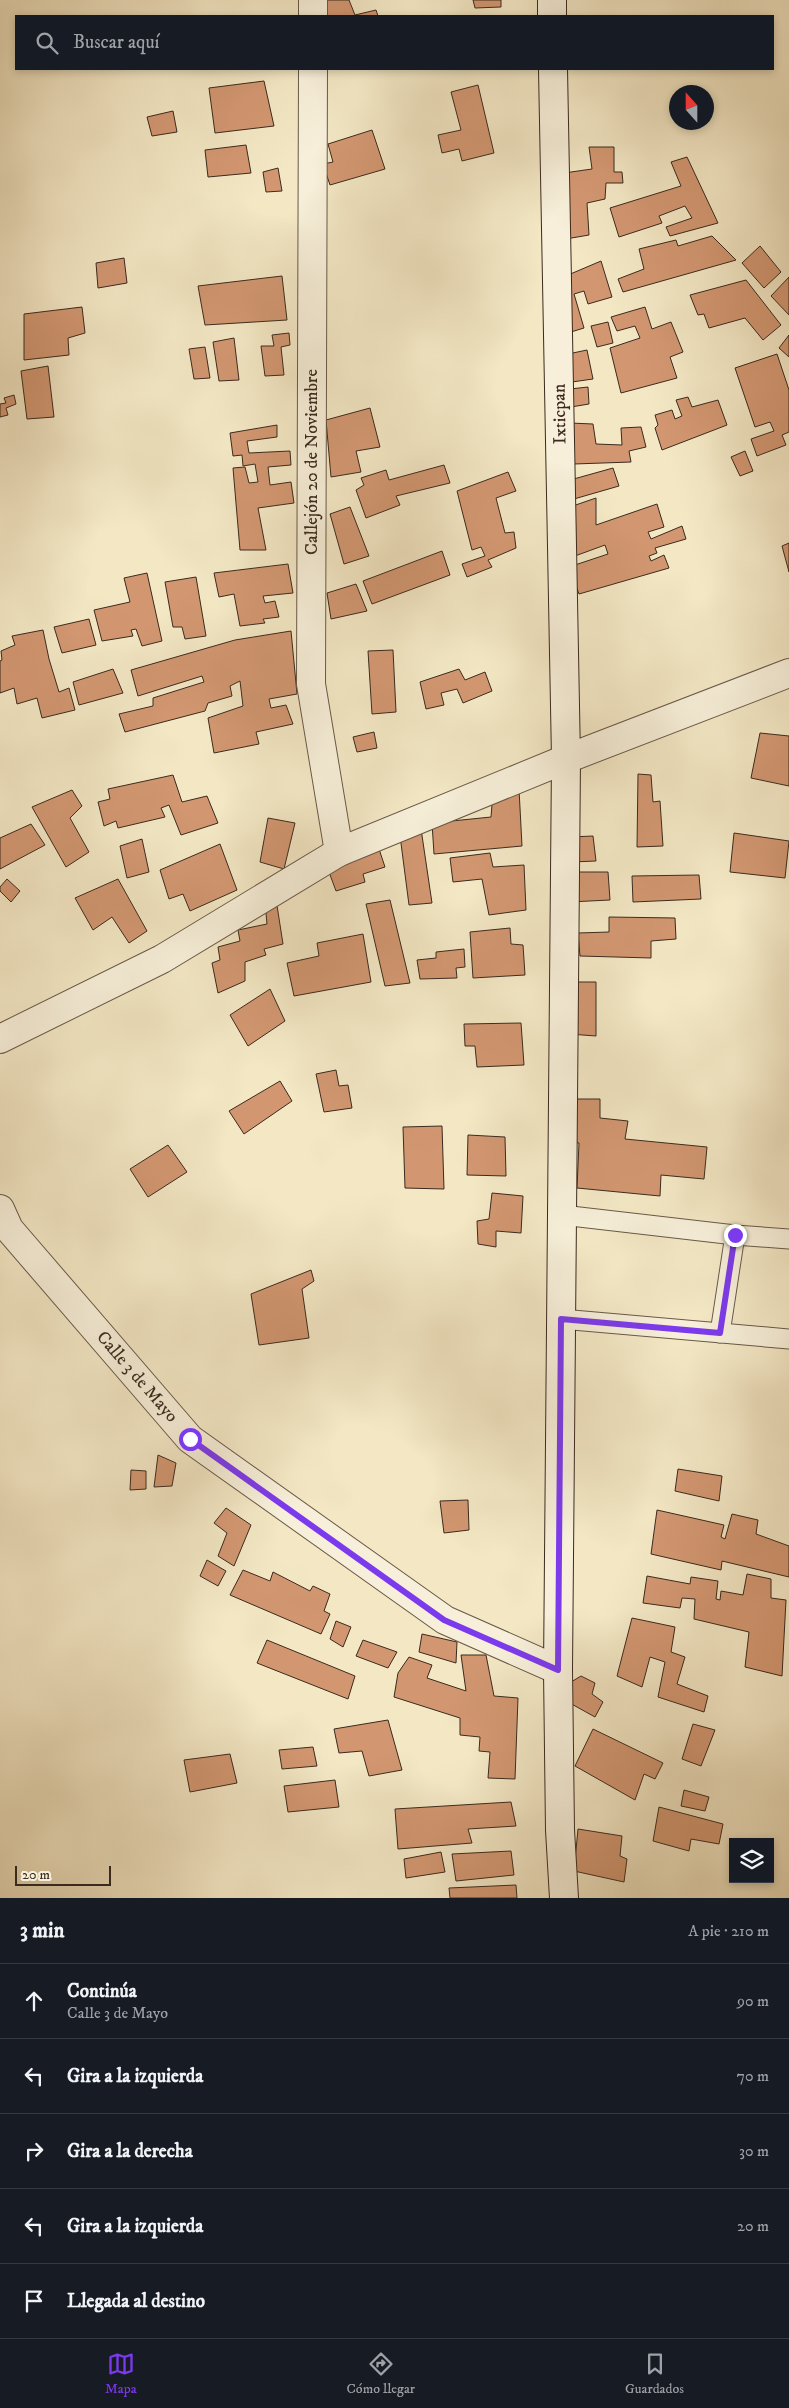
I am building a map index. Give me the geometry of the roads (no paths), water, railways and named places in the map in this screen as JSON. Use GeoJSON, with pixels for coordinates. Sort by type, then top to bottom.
{"type":"FeatureCollection","features":[{"type":"Feature","properties":{"kind":"street"},"geometry":{"type":"LineString","coordinates":[[313,0],[313,15]]}},
{"type":"Feature","properties":{"kind":"street"},"geometry":{"type":"LineString","coordinates":[[552,0],[552,15]]}},
{"type":"Feature","properties":{"kind":"street","name":"Callejón 20 de Noviembre"},"geometry":{"type":"LineString","coordinates":[[313,70],[312,684],[339,852]]}},
{"type":"Feature","properties":{"kind":"street","name":"Ixticpan"},"geometry":{"type":"LineString","coordinates":[[553,70],[566,759],[558,1670],[560,1830],[564,1898]]}},
{"type":"Feature","properties":{"kind":"street"},"geometry":{"type":"LineString","coordinates":[[0,1039],[162,959],[339,852],[566,759],[789,673]]}},
{"type":"Feature","properties":{"kind":"street","name":"Calle 3 de Mayo"},"geometry":{"type":"LineString","coordinates":[[0,1209],[9,1228],[190,1439],[444,1620],[558,1670]]}},
{"type":"Feature","properties":{"kind":"lane"},"geometry":{"type":"LineString","coordinates":[[562,1215],[735,1235],[789,1239]]}},
{"type":"Feature","properties":{"kind":"lane"},"geometry":{"type":"LineString","coordinates":[[720,1333],[735,1235]]}},
{"type":"Feature","properties":{"kind":"lane"},"geometry":{"type":"LineString","coordinates":[[561,1319],[789,1339]]}}]}
